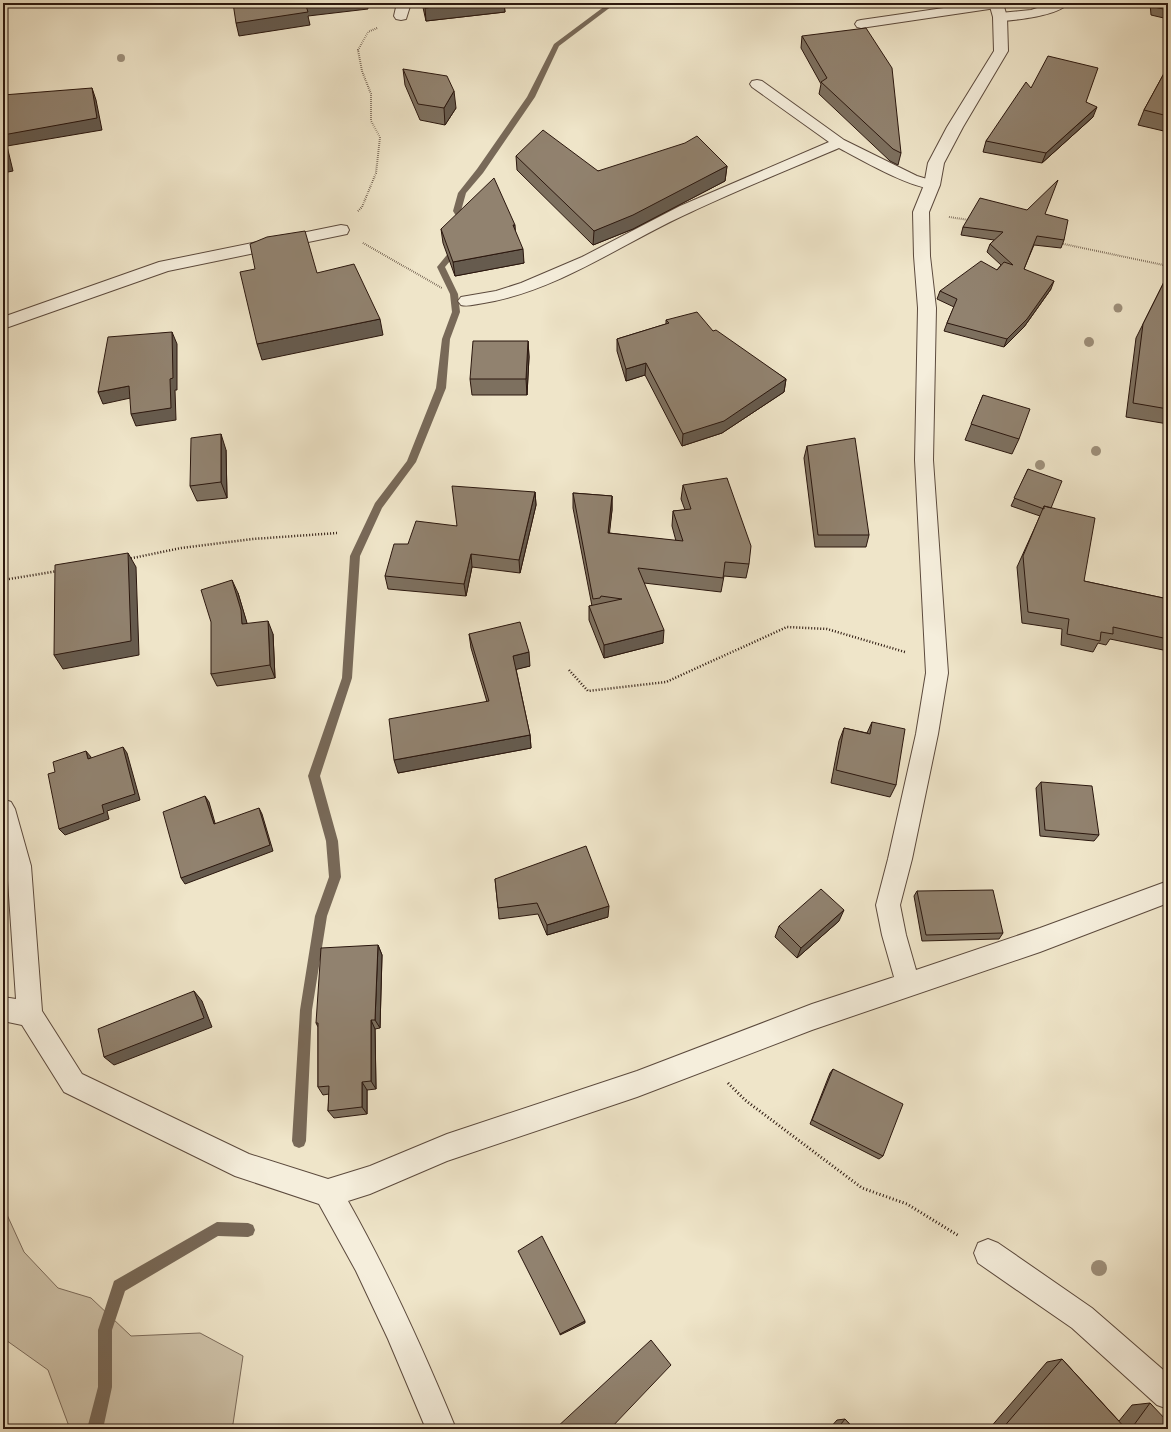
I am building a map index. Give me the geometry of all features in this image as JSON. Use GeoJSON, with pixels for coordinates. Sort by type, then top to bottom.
{"type":"FeatureCollection","features":[{"type":"Feature","properties":{"kind":"street"},"geometry":{"type":"LineString","coordinates":[[908,984],[894,935],[888,905],[900,859],[927,734],[937,672],[924,460],[927,308],[922,256],[921,212],[932,185],[936,163],[955,127],[1001,51],[997,8]]}},
{"type":"Feature","properties":{"kind":"street"},"geometry":{"type":"LineString","coordinates":[[3,323],[165,266],[341,230]]}},
{"type":"Feature","properties":{"kind":"street"},"geometry":{"type":"LineString","coordinates":[[3,809],[19,866],[30,1014],[73,1083],[245,1166],[328,1193],[370,1180],[447,1148],[637,1084],[812,1017],[1040,940],[1168,892]]}},
{"type":"Feature","properties":{"kind":"street"},"geometry":{"type":"LineString","coordinates":[[3,1009],[30,1014]]}},
{"type":"Feature","properties":{"kind":"street"},"geometry":{"type":"LineString","coordinates":[[328,1193],[366,1261],[398,1329],[441,1429]]}},
{"type":"Feature","properties":{"kind":"street"},"geometry":{"type":"LineString","coordinates":[[988,1253],[1082,1318],[1168,1394]]}},
{"type":"Feature","properties":{"kind":"lane"},"geometry":{"type":"LineString","coordinates":[[861,24],[997,8],[1021,17],[1045,12],[1062,3]]}},
{"type":"Feature","properties":{"kind":"lane"},"geometry":{"type":"LineString","coordinates":[[757,84],[839,143],[912,179],[932,185]]}},
{"type":"Feature","properties":{"kind":"lane"},"geometry":{"type":"LineString","coordinates":[[466,300],[497,296],[533,284],[587,260],[685,208],[839,143]]}},
{"type":"Feature","properties":{"kind":"path"},"geometry":{"type":"LineString","coordinates":[[403,10],[368,32],[358,50],[362,71],[371,94],[371,121],[380,137],[376,173],[362,207],[341,230],[374,251],[466,300]]}},
{"type":"Feature","properties":{"kind":"path"},"geometry":{"type":"LineString","coordinates":[[921,212],[973,220]]}},
{"type":"Feature","properties":{"kind":"path"},"geometry":{"type":"LineString","coordinates":[[1055,242],[1168,266]]}},
{"type":"Feature","properties":{"kind":"path"},"geometry":{"type":"LineString","coordinates":[[121,560],[181,548],[253,539],[337,533]]}},
{"type":"Feature","properties":{"kind":"path"},"geometry":{"type":"LineString","coordinates":[[3,580],[58,571]]}},
{"type":"Feature","properties":{"kind":"path"},"geometry":{"type":"LineString","coordinates":[[569,670],[588,691],[666,682],[787,627],[827,629],[936,661]]}},
{"type":"Feature","properties":{"kind":"path"},"geometry":{"type":"LineString","coordinates":[[704,1059],[746,1100],[862,1188],[907,1204],[988,1253]]}},
{"type":"Feature","properties":{"kind":"shaded area"},"geometry":{"type":"Polygon","coordinates":[[[3,1206],[24,1252],[58,1288],[91,1298],[131,1336],[200,1333],[243,1356],[233,1424],[220,1429],[70,1429],[48,1370],[3,1338],[3,1206]]]}},
{"type":"Feature","properties":{"kind":"building"},"geometry":{"type":"Polygon","coordinates":[[[233,3],[305,3],[308,12],[236,23],[233,3]]]}},
{"type":"Feature","properties":{"kind":"building"},"geometry":{"type":"Polygon","coordinates":[[[424,3],[467,3],[425,8],[424,3]]]}},
{"type":"Feature","properties":{"kind":"building"},"geometry":{"type":"Polygon","coordinates":[[[1154,3],[1168,3],[1168,10],[1154,7],[1154,3]]]}},
{"type":"Feature","properties":{"kind":"building"},"geometry":{"type":"Polygon","coordinates":[[[866,28],[892,68],[901,153],[893,149],[821,82],[827,78],[802,36],[866,28]]]}},
{"type":"Feature","properties":{"kind":"building"},"geometry":{"type":"Polygon","coordinates":[[[1048,56],[1098,68],[1086,102],[1097,107],[1046,153],[986,141],[1026,82],[1031,88],[1048,56]]]}},
{"type":"Feature","properties":{"kind":"building"},"geometry":{"type":"Polygon","coordinates":[[[1168,66],[1168,116],[1144,110],[1168,66]]]}},
{"type":"Feature","properties":{"kind":"building"},"geometry":{"type":"Polygon","coordinates":[[[403,69],[447,76],[454,91],[444,108],[418,104],[403,69]]]}},
{"type":"Feature","properties":{"kind":"building"},"geometry":{"type":"Polygon","coordinates":[[[92,88],[97,118],[3,135],[3,95],[92,88]]]}},
{"type":"Feature","properties":{"kind":"building"},"geometry":{"type":"Polygon","coordinates":[[[543,130],[598,171],[685,143],[697,136],[727,166],[633,215],[594,231],[516,156],[543,130]]]}},
{"type":"Feature","properties":{"kind":"building"},"geometry":{"type":"Polygon","coordinates":[[[3,139],[7,160],[3,161],[3,139]]]}},
{"type":"Feature","properties":{"kind":"building"},"geometry":{"type":"Polygon","coordinates":[[[494,178],[515,225],[513,225],[523,249],[453,262],[441,229],[494,178]]]}},
{"type":"Feature","properties":{"kind":"building"},"geometry":{"type":"Polygon","coordinates":[[[1058,180],[1045,214],[1068,220],[1064,240],[1037,236],[1024,269],[1054,281],[1027,319],[1007,339],[947,323],[957,299],[940,291],[981,261],[997,270],[1004,262],[1013,265],[990,244],[1003,232],[963,227],[980,198],[1027,210],[1058,180]]]}},
{"type":"Feature","properties":{"kind":"building"},"geometry":{"type":"Polygon","coordinates":[[[305,231],[317,273],[354,264],[380,319],[257,344],[240,272],[255,269],[250,244],[267,237],[305,231]]]}},
{"type":"Feature","properties":{"kind":"building"},"geometry":{"type":"Polygon","coordinates":[[[1165,280],[1168,281],[1168,409],[1133,403],[1143,324],[1165,280]]]}},
{"type":"Feature","properties":{"kind":"building"},"geometry":{"type":"Polygon","coordinates":[[[697,312],[713,331],[716,330],[786,379],[724,421],[683,434],[646,363],[626,369],[617,339],[669,323],[666,320],[697,312]]]}},
{"type":"Feature","properties":{"kind":"building"},"geometry":{"type":"Polygon","coordinates":[[[172,332],[173,378],[170,379],[171,408],[131,414],[129,386],[98,392],[108,337],[172,332]]]}},
{"type":"Feature","properties":{"kind":"building"},"geometry":{"type":"Polygon","coordinates":[[[473,341],[528,341],[526,379],[470,379],[473,341]]]}},
{"type":"Feature","properties":{"kind":"building"},"geometry":{"type":"Polygon","coordinates":[[[983,395],[1030,409],[1019,439],[971,424],[983,395]]]}},
{"type":"Feature","properties":{"kind":"building"},"geometry":{"type":"Polygon","coordinates":[[[221,434],[221,482],[190,486],[191,438],[221,434]]]}},
{"type":"Feature","properties":{"kind":"building"},"geometry":{"type":"Polygon","coordinates":[[[855,438],[869,535],[818,535],[807,446],[855,438]]]}},
{"type":"Feature","properties":{"kind":"building"},"geometry":{"type":"Polygon","coordinates":[[[1028,469],[1062,481],[1051,508],[1044,506],[1044,509],[1014,498],[1028,469]]]}},
{"type":"Feature","properties":{"kind":"building"},"geometry":{"type":"Polygon","coordinates":[[[727,478],[751,546],[749,564],[725,562],[723,578],[638,568],[664,630],[604,645],[589,606],[622,599],[601,596],[600,598],[593,599],[573,493],[612,496],[608,533],[683,541],[673,511],[691,509],[683,485],[727,478]]]}},
{"type":"Feature","properties":{"kind":"building"},"geometry":{"type":"Polygon","coordinates":[[[452,486],[535,492],[519,560],[471,554],[464,584],[385,576],[394,544],[408,544],[416,521],[457,526],[452,486]]]}},
{"type":"Feature","properties":{"kind":"building"},"geometry":{"type":"Polygon","coordinates":[[[1044,506],[1095,518],[1084,581],[1168,599],[1168,639],[1113,627],[1113,634],[1101,632],[1100,641],[1067,634],[1069,619],[1028,612],[1023,556],[1044,506]]]}},
{"type":"Feature","properties":{"kind":"building"},"geometry":{"type":"Polygon","coordinates":[[[128,553],[131,641],[54,655],[55,565],[128,553]]]}},
{"type":"Feature","properties":{"kind":"building"},"geometry":{"type":"Polygon","coordinates":[[[232,580],[241,610],[242,624],[268,621],[270,665],[211,674],[211,622],[201,590],[232,580]]]}},
{"type":"Feature","properties":{"kind":"building"},"geometry":{"type":"Polygon","coordinates":[[[520,622],[529,652],[513,656],[530,735],[394,760],[389,719],[489,701],[469,634],[520,622]]]}},
{"type":"Feature","properties":{"kind":"building"},"geometry":{"type":"Polygon","coordinates":[[[872,722],[905,729],[896,785],[836,770],[844,728],[870,734],[872,722]]]}},
{"type":"Feature","properties":{"kind":"building"},"geometry":{"type":"Polygon","coordinates":[[[123,747],[135,794],[102,805],[104,813],[59,829],[48,774],[55,772],[53,762],[86,751],[88,759],[123,747]]]}},
{"type":"Feature","properties":{"kind":"building"},"geometry":{"type":"Polygon","coordinates":[[[1041,782],[1092,786],[1099,835],[1045,830],[1041,782]]]}},
{"type":"Feature","properties":{"kind":"building"},"geometry":{"type":"Polygon","coordinates":[[[205,796],[214,824],[259,808],[270,845],[181,878],[163,812],[205,796]]]}},
{"type":"Feature","properties":{"kind":"building"},"geometry":{"type":"Polygon","coordinates":[[[586,846],[609,906],[547,925],[537,903],[498,908],[495,879],[586,846]]]}},
{"type":"Feature","properties":{"kind":"building"},"geometry":{"type":"Polygon","coordinates":[[[821,889],[844,910],[801,948],[779,926],[821,889]]]}},
{"type":"Feature","properties":{"kind":"building"},"geometry":{"type":"Polygon","coordinates":[[[993,890],[1003,933],[926,935],[917,891],[993,890]]]}},
{"type":"Feature","properties":{"kind":"building"},"geometry":{"type":"Polygon","coordinates":[[[378,945],[375,1020],[371,1020],[371,1081],[362,1082],[362,1107],[328,1111],[329,1086],[318,1087],[318,1023],[316,1023],[321,948],[378,945]]]}},
{"type":"Feature","properties":{"kind":"building"},"geometry":{"type":"Polygon","coordinates":[[[194,991],[204,1018],[104,1057],[98,1029],[194,991]]]}},
{"type":"Feature","properties":{"kind":"building"},"geometry":{"type":"Polygon","coordinates":[[[833,1069],[903,1104],[883,1156],[812,1120],[833,1069]]]}},
{"type":"Feature","properties":{"kind":"building"},"geometry":{"type":"Polygon","coordinates":[[[542,1236],[585,1321],[560,1334],[518,1251],[542,1236]]]}},
{"type":"Feature","properties":{"kind":"building"},"geometry":{"type":"Polygon","coordinates":[[[651,1340],[671,1365],[610,1429],[555,1429],[651,1340]]]}},
{"type":"Feature","properties":{"kind":"building"},"geometry":{"type":"Polygon","coordinates":[[[1062,1359],[1126,1429],[1002,1429],[1062,1359]]]}},
{"type":"Feature","properties":{"kind":"building"},"geometry":{"type":"Polygon","coordinates":[[[1150,1403],[1168,1422],[1168,1429],[1131,1429],[1150,1403]]]}},
{"type":"Feature","properties":{"kind":"building"},"geometry":{"type":"Polygon","coordinates":[[[845,1419],[854,1429],[837,1429],[845,1419]]]}},
{"type":"Feature","properties":{"kind":"waterway"},"geometry":{"type":"LineString","coordinates":[[466,225],[457,211],[462,193],[480,171],[531,97],[556,45],[613,3]]}},
{"type":"Feature","properties":{"kind":"waterway"},"geometry":{"type":"LineString","coordinates":[[299,1141],[306,1010],[321,916],[335,877],[332,841],[314,776],[347,678],[355,556],[378,506],[411,462],[441,388],[446,339],[456,312],[454,294],[441,267],[458,247]]}},
{"type":"Feature","properties":{"kind":"waterway"},"geometry":{"type":"LineString","coordinates":[[95,1429],[105,1387],[105,1330],[119,1286],[217,1229],[248,1230]]}}]}
